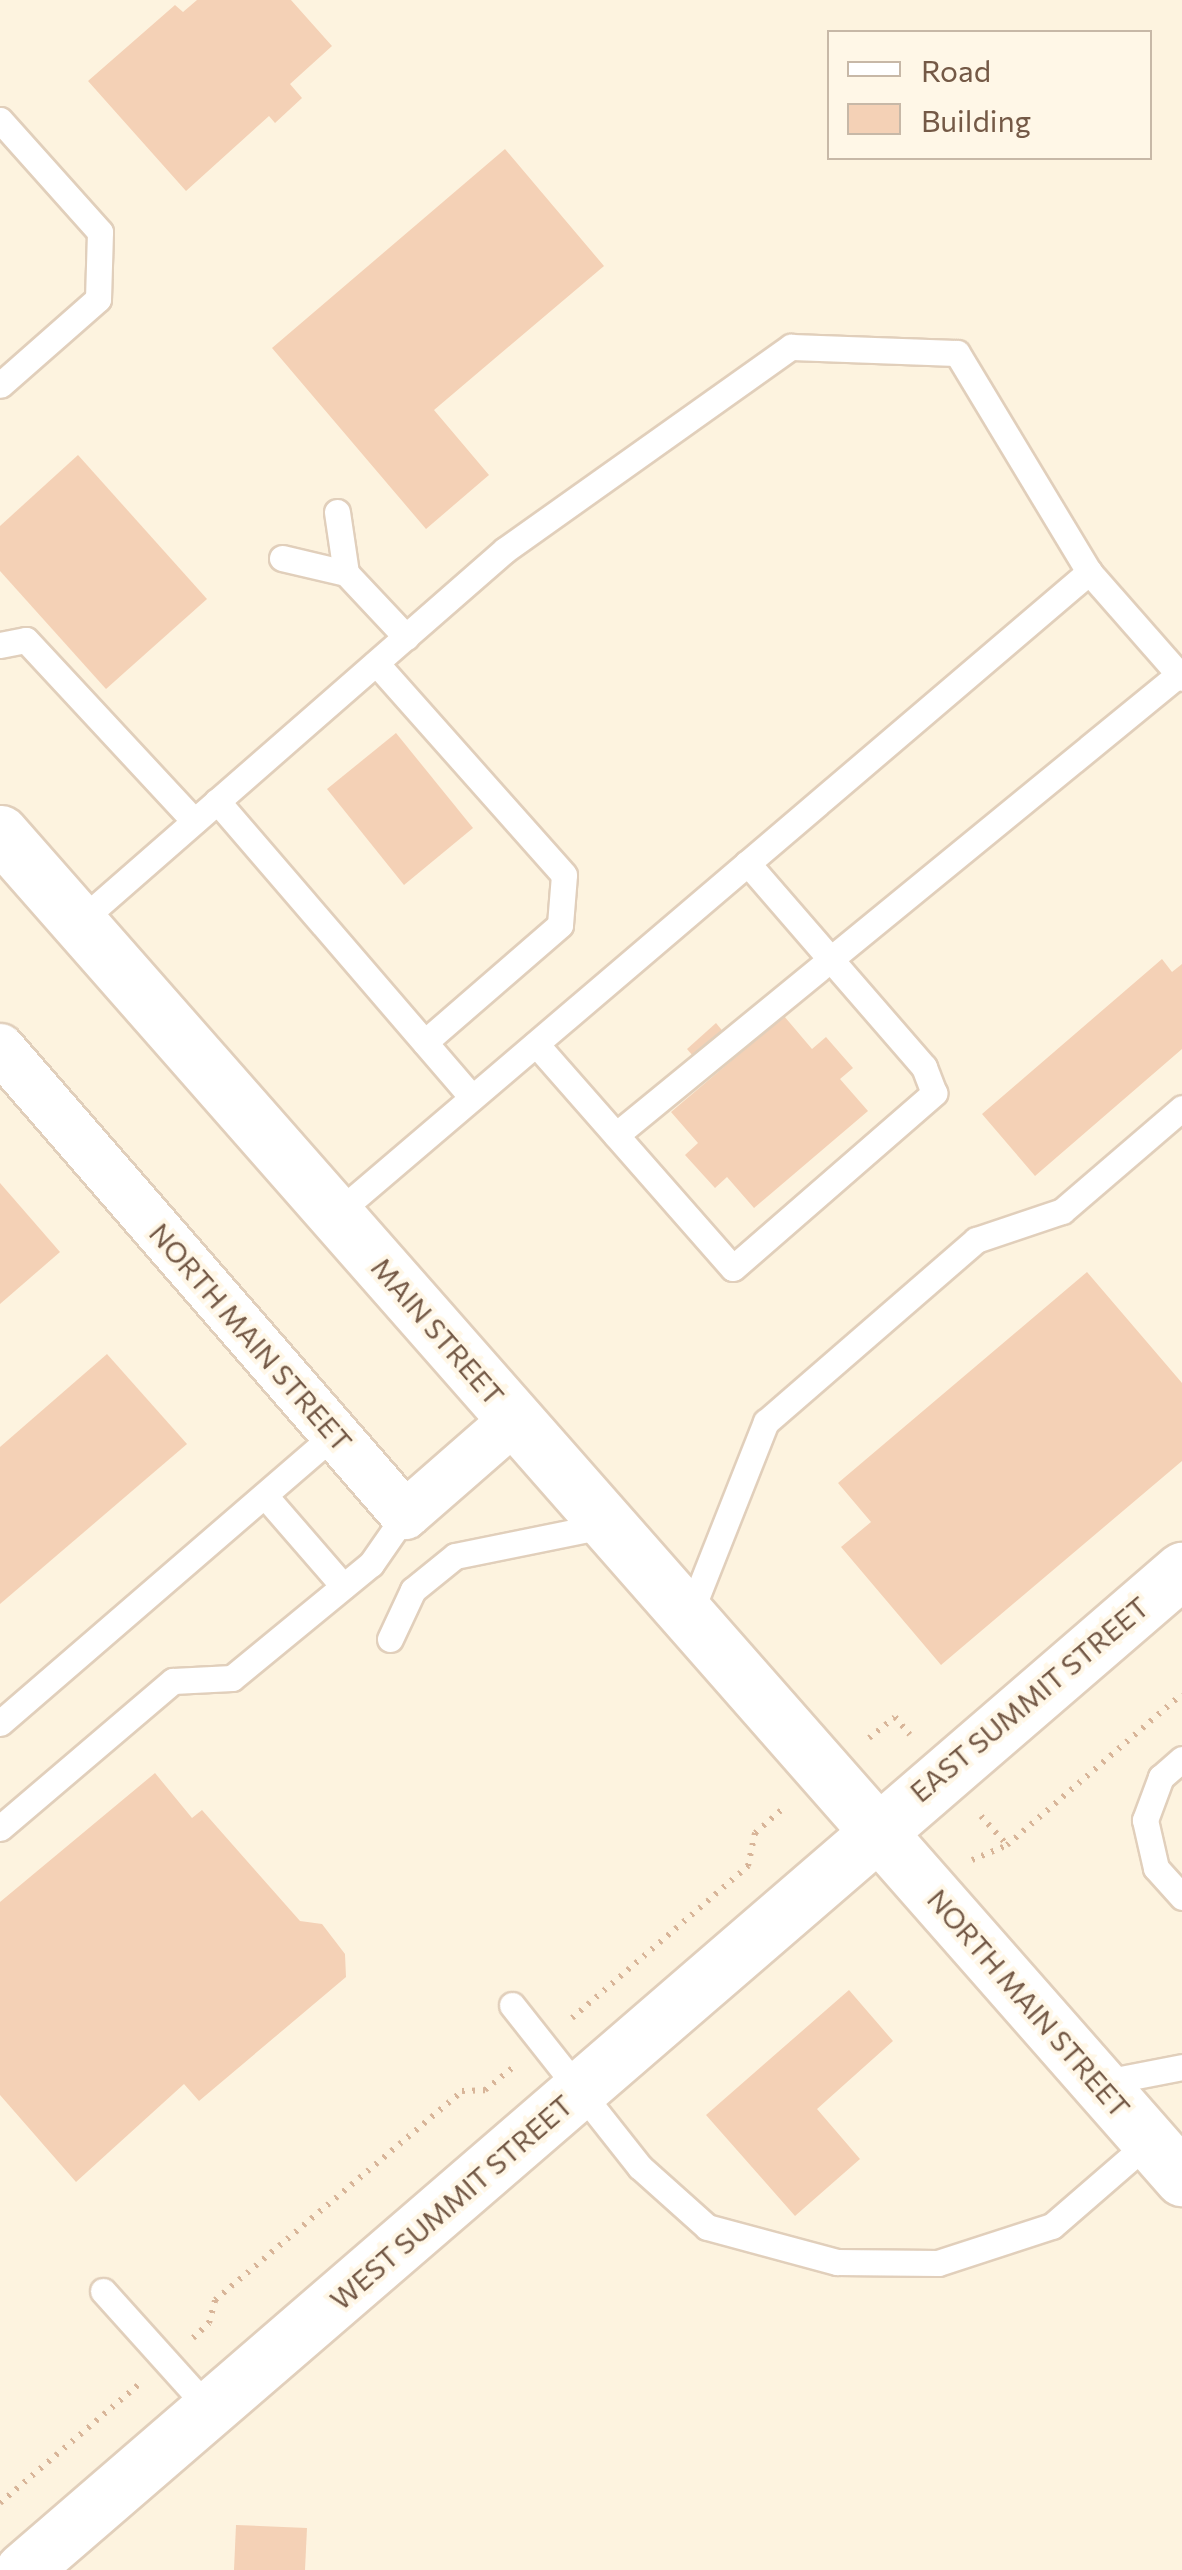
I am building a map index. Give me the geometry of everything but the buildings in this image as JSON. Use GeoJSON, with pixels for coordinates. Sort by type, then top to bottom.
{"type":"FeatureCollection","features":[{"type":"Feature","properties":{"kind":"main road","name":"MAIN STREET"},"geometry":{"type":"LineString","coordinates":[[0,834],[876,1828]]}},
{"type":"Feature","properties":{"kind":"main road","name":"EAST SUMMIT STREET"},"geometry":{"type":"LineString","coordinates":[[876,1828],[1182,1570]]}},
{"type":"Feature","properties":{"kind":"main road","name":"NORTH MAIN STREET"},"geometry":{"type":"LineString","coordinates":[[876,1828],[1166,2160]]}},
{"type":"Feature","properties":{"kind":"main road","name":"WEST SUMMIT STREET"},"geometry":{"type":"LineString","coordinates":[[23,2570],[582,2088],[876,1828]]}},
{"type":"Feature","properties":{"kind":"street","name":"NORTH MAIN STREET"},"geometry":{"type":"LineString","coordinates":[[0,1048],[406,1515]]}},
{"type":"Feature","properties":{"kind":"street"},"geometry":{"type":"LineString","coordinates":[[406,1515],[515,1419]]}},
{"type":"Feature","properties":{"kind":"lane"},"geometry":{"type":"LineString","coordinates":[[0,120],[100,232],[98,299],[0,385]]}},
{"type":"Feature","properties":{"kind":"lane"},"geometry":{"type":"LineString","coordinates":[[78,923],[504,550],[791,346],[957,353],[1089,572],[1180,676],[616,1136]]}},
{"type":"Feature","properties":{"kind":"lane"},"geometry":{"type":"LineString","coordinates":[[337,512],[346,574]]}},
{"type":"Feature","properties":{"kind":"lane"},"geometry":{"type":"LineString","coordinates":[[282,558],[346,574],[406,637]]}},
{"type":"Feature","properties":{"kind":"lane"},"geometry":{"type":"LineString","coordinates":[[336,1214],[1089,572]]}},
{"type":"Feature","properties":{"kind":"lane"},"geometry":{"type":"LineString","coordinates":[[0,645],[26,640],[194,821]]}},
{"type":"Feature","properties":{"kind":"lane"},"geometry":{"type":"LineString","coordinates":[[376,663],[564,875],[560,925],[426,1042]]}},
{"type":"Feature","properties":{"kind":"lane"},"geometry":{"type":"LineString","coordinates":[[218,801],[472,1097]]}},
{"type":"Feature","properties":{"kind":"lane"},"geometry":{"type":"LineString","coordinates":[[536,1044],[733,1268],[934,1093],[924,1067],[747,864]]}},
{"type":"Feature","properties":{"kind":"lane"},"geometry":{"type":"LineString","coordinates":[[689,1616],[766,1422],[976,1240],[1062,1210],[1182,1108]]}},
{"type":"Feature","properties":{"kind":"lane"},"geometry":{"type":"LineString","coordinates":[[0,1723],[335,1434]]}},
{"type":"Feature","properties":{"kind":"lane"},"geometry":{"type":"LineString","coordinates":[[266,1497],[343,1586]]}},
{"type":"Feature","properties":{"kind":"lane"},"geometry":{"type":"LineString","coordinates":[[0,1828],[173,1681],[232,1678],[371,1564],[406,1515]]}},
{"type":"Feature","properties":{"kind":"lane"},"geometry":{"type":"LineString","coordinates":[[390,1639],[413,1590],[455,1556],[608,1526]]}},
{"type":"Feature","properties":{"kind":"lane"},"geometry":{"type":"LineString","coordinates":[[1182,1759],[1161,1777],[1145,1820],[1156,1868],[1182,1896]]}},
{"type":"Feature","properties":{"kind":"lane"},"geometry":{"type":"LineString","coordinates":[[512,2005],[582,2088],[640,2167],[708,2227],[838,2262],[938,2263],[1052,2226],[1166,2160]]}},
{"type":"Feature","properties":{"kind":"lane"},"geometry":{"type":"LineString","coordinates":[[1100,2083],[1182,2067]]}},
{"type":"Feature","properties":{"kind":"lane"},"geometry":{"type":"LineString","coordinates":[[102,2292],[210,2410]]}},
{"type":"Feature","properties":{"kind":"path"},"geometry":{"type":"LineString","coordinates":[[1007,1845],[1182,1694]]}}]}
